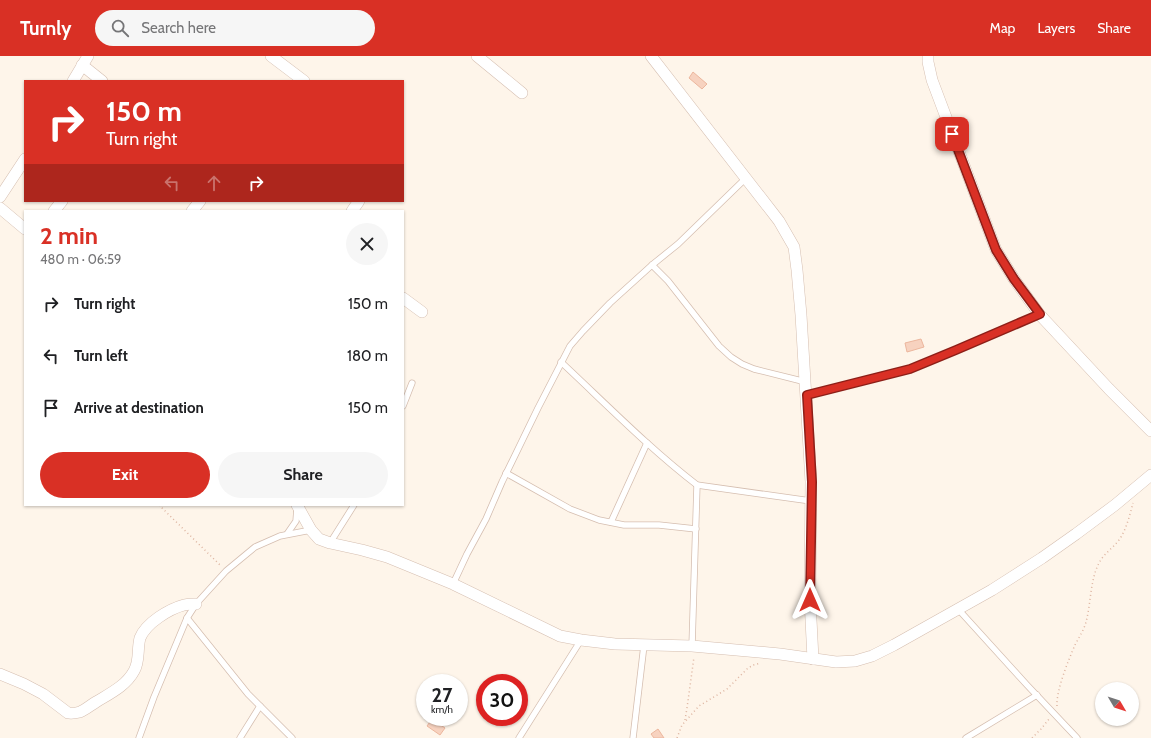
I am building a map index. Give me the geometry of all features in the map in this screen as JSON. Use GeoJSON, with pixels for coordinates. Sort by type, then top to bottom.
{"type":"FeatureCollection","features":[{"type":"Feature","properties":{"kind":"street"},"geometry":{"type":"LineString","coordinates":[[270,56],[303,80]]}},
{"type":"Feature","properties":{"kind":"street"},"geometry":{"type":"LineString","coordinates":[[477,56],[522,93]]}},
{"type":"Feature","properties":{"kind":"street"},"geometry":{"type":"LineString","coordinates":[[651,56],[779,221],[794,247],[798,277],[812,482],[810,600],[813,660]]}},
{"type":"Feature","properties":{"kind":"street"},"geometry":{"type":"LineString","coordinates":[[928,56],[932,80],[996,250],[1014,279],[1040,314],[1109,389],[1151,431]]}},
{"type":"Feature","properties":{"kind":"street"},"geometry":{"type":"LineString","coordinates":[[74,80],[85,61],[101,80]]}},
{"type":"Feature","properties":{"kind":"street"},"geometry":{"type":"LineString","coordinates":[[0,197],[24,161]]}},
{"type":"Feature","properties":{"kind":"street"},"geometry":{"type":"LineString","coordinates":[[55,210],[61,202]]}},
{"type":"Feature","properties":{"kind":"street"},"geometry":{"type":"LineString","coordinates":[[193,210],[199,202]]}},
{"type":"Feature","properties":{"kind":"street"},"geometry":{"type":"LineString","coordinates":[[0,208],[24,227]]}},
{"type":"Feature","properties":{"kind":"street"},"geometry":{"type":"LineString","coordinates":[[404,299],[422,312]]}},
{"type":"Feature","properties":{"kind":"street"},"geometry":{"type":"LineString","coordinates":[[298,506],[311,530],[319,539],[388,557],[453,584],[560,636],[615,644],[694,647],[780,654],[813,660],[836,662],[855,661],[872,656],[992,590],[1076,534],[1115,505],[1151,474]]}},
{"type":"Feature","properties":{"kind":"street"},"geometry":{"type":"LineString","coordinates":[[0,674],[43,694],[68,713],[72,714],[80,712],[120,687],[134,672],[140,638],[150,625],[163,614],[183,606],[196,604]]}},
{"type":"Feature","properties":{"kind":"lane"},"geometry":{"type":"LineString","coordinates":[[453,584],[486,519],[506,473],[570,346],[583,330],[610,303],[678,244],[745,179]]}},
{"type":"Feature","properties":{"kind":"lane"},"geometry":{"type":"LineString","coordinates":[[652,265],[668,281],[719,346],[731,358],[754,369],[806,382]]}},
{"type":"Feature","properties":{"kind":"lane"},"geometry":{"type":"LineString","coordinates":[[807,395],[910,369],[1040,314]]}},
{"type":"Feature","properties":{"kind":"lane"},"geometry":{"type":"LineString","coordinates":[[561,362],[683,474],[697,485],[811,501]]}},
{"type":"Feature","properties":{"kind":"lane"},"geometry":{"type":"LineString","coordinates":[[404,403],[412,383]]}},
{"type":"Feature","properties":{"kind":"lane"},"geometry":{"type":"LineString","coordinates":[[611,522],[648,442]]}},
{"type":"Feature","properties":{"kind":"lane"},"geometry":{"type":"LineString","coordinates":[[506,473],[570,510],[599,520],[624,525],[659,525],[696,529]]}},
{"type":"Feature","properties":{"kind":"lane"},"geometry":{"type":"LineString","coordinates":[[694,647],[697,485]]}},
{"type":"Feature","properties":{"kind":"lane"},"geometry":{"type":"LineString","coordinates":[[286,534],[296,520],[297,506]]}},
{"type":"Feature","properties":{"kind":"lane"},"geometry":{"type":"LineString","coordinates":[[330,543],[353,506]]}},
{"type":"Feature","properties":{"kind":"lane"},"geometry":{"type":"LineString","coordinates":[[139,738],[154,697],[187,618],[196,604],[226,571],[255,547],[268,540],[286,534],[311,530]]}},
{"type":"Feature","properties":{"kind":"lane"},"geometry":{"type":"LineString","coordinates":[[958,609],[1077,738]]}},
{"type":"Feature","properties":{"kind":"lane"},"geometry":{"type":"LineString","coordinates":[[187,618],[248,694],[292,738]]}},
{"type":"Feature","properties":{"kind":"lane"},"geometry":{"type":"LineString","coordinates":[[519,738],[581,640]]}},
{"type":"Feature","properties":{"kind":"lane"},"geometry":{"type":"LineString","coordinates":[[633,738],[644,645]]}},
{"type":"Feature","properties":{"kind":"lane"},"geometry":{"type":"LineString","coordinates":[[966,738],[1037,695]]}},
{"type":"Feature","properties":{"kind":"lane"},"geometry":{"type":"LineString","coordinates":[[240,738],[260,706]]}},
{"type":"Feature","properties":{"kind":"path"},"geometry":{"type":"LineString","coordinates":[[1057,717],[1057,703],[1060,688],[1075,645],[1086,624],[1095,572],[1104,555],[1120,538],[1134,502]]}},
{"type":"Feature","properties":{"kind":"path"},"geometry":{"type":"LineString","coordinates":[[160,506],[226,571]]}},
{"type":"Feature","properties":{"kind":"path"},"geometry":{"type":"LineString","coordinates":[[684,722],[694,647]]}},
{"type":"Feature","properties":{"kind":"path"},"geometry":{"type":"LineString","coordinates":[[677,738],[682,725],[698,706],[727,689],[747,669],[756,664],[764,663]]}},
{"type":"Feature","properties":{"kind":"path"},"geometry":{"type":"LineString","coordinates":[[1032,738],[1045,724],[1052,712]]}},
{"type":"Feature","properties":{"kind":"building"},"geometry":{"type":"Polygon","coordinates":[[[693,72],[707,84],[702,89],[689,78],[693,72]]]}},
{"type":"Feature","properties":{"kind":"building"},"geometry":{"type":"Polygon","coordinates":[[[921,339],[924,347],[907,352],[905,343],[921,339]]]}},
{"type":"Feature","properties":{"kind":"building"},"geometry":{"type":"Polygon","coordinates":[[[427,726],[442,726],[445,728],[440,735],[427,726]]]}},
{"type":"Feature","properties":{"kind":"building"},"geometry":{"type":"Polygon","coordinates":[[[658,729],[664,738],[654,738],[651,734],[658,729]]]}},
{"type":"Feature","properties":{"kind":"route"},"geometry":{"type":"LineString","coordinates":[[810,600],[812,482],[807,395],[910,369],[1040,314],[1014,279],[996,250],[952,134]]}}]}
